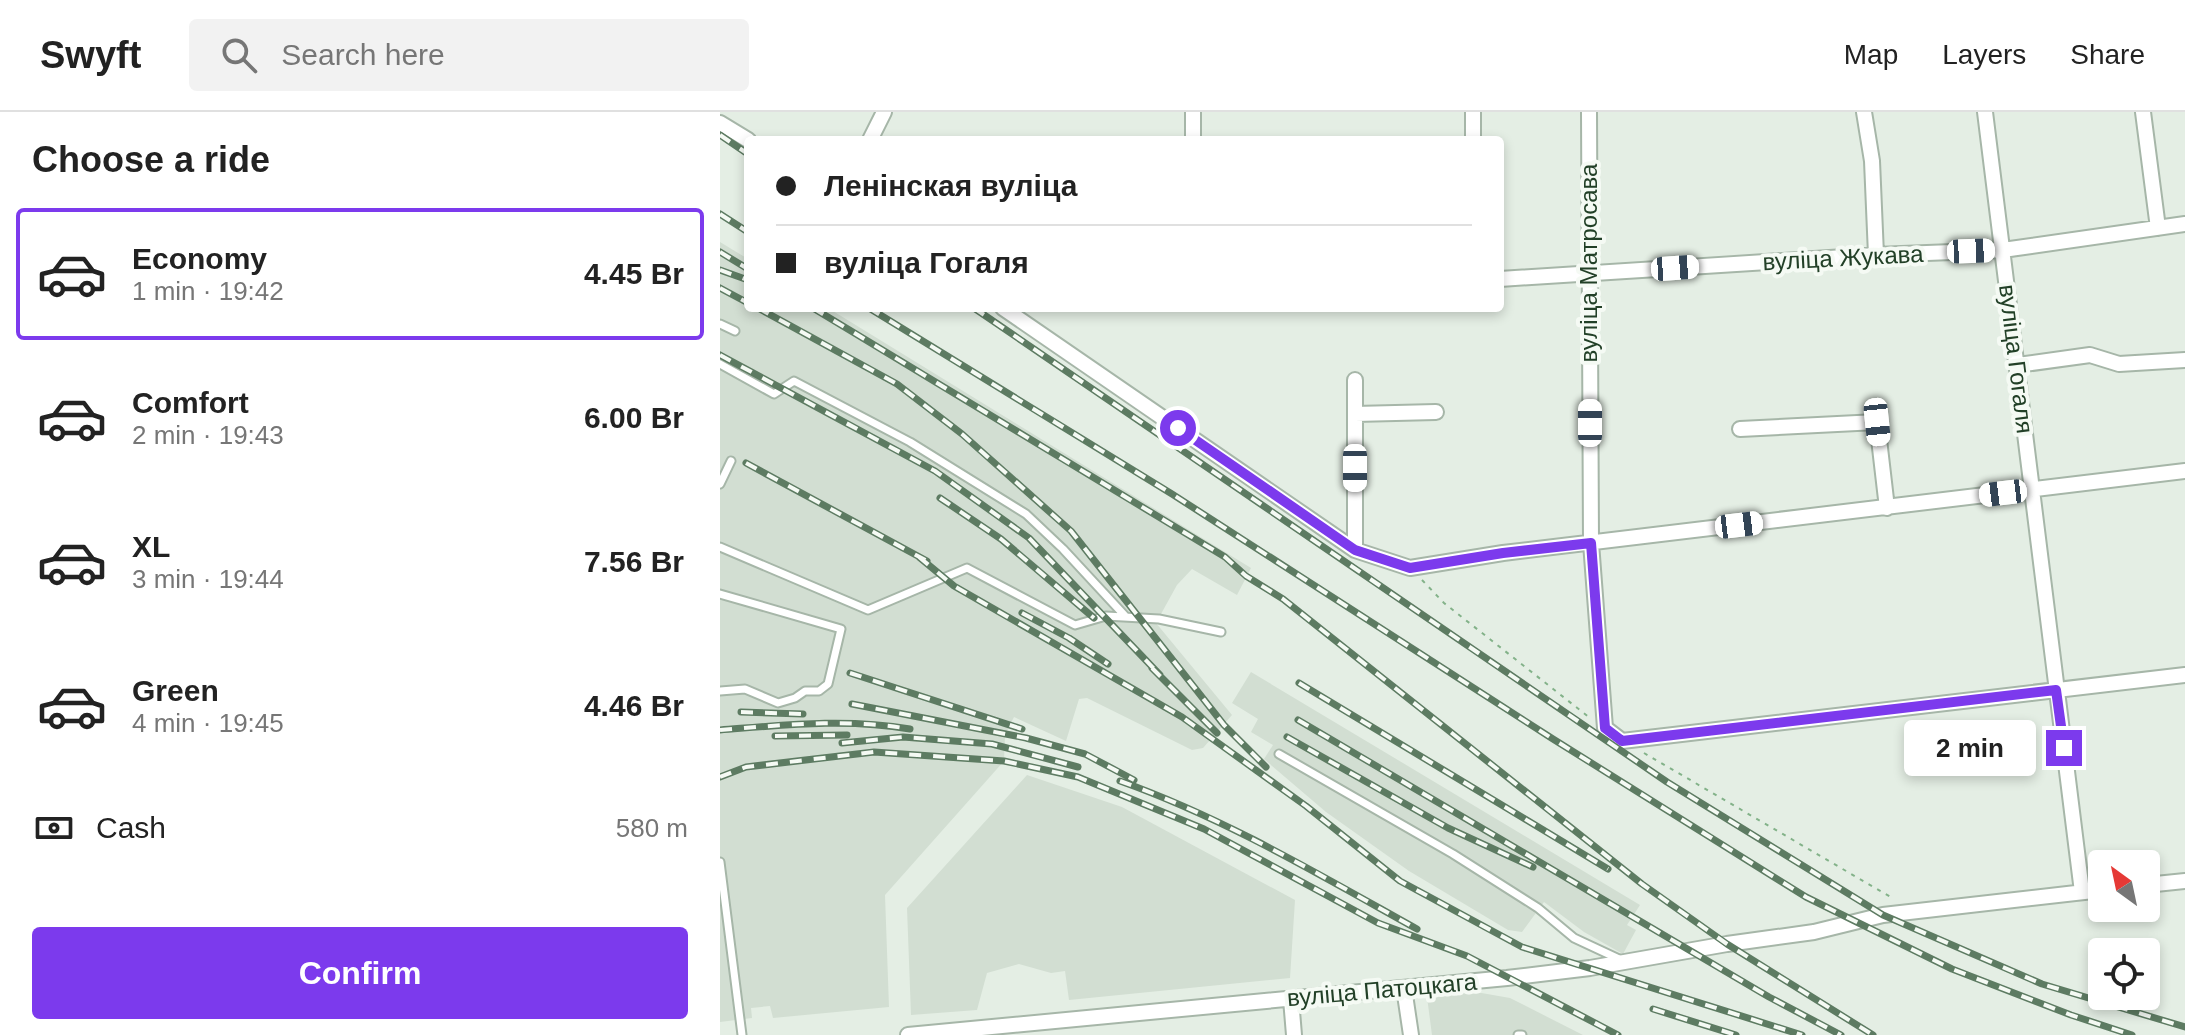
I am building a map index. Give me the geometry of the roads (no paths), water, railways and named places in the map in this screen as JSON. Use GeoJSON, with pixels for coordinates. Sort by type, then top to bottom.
{"type":"FeatureCollection","features":[{"type":"Feature","properties":{"kind":"street"},"geometry":{"type":"LineString","coordinates":[[872,136],[884,112]]}},
{"type":"Feature","properties":{"kind":"street"},"geometry":{"type":"LineString","coordinates":[[1193,112],[1193,136]]}},
{"type":"Feature","properties":{"kind":"street"},"geometry":{"type":"LineString","coordinates":[[1473,112],[1473,136]]}},
{"type":"Feature","properties":{"kind":"street","name":"вуліца Матросава"},"geometry":{"type":"LineString","coordinates":[[1589,112],[1591,543],[1605,728],[1622,741],[2056,690]]}},
{"type":"Feature","properties":{"kind":"street"},"geometry":{"type":"LineString","coordinates":[[1864,112],[1872,161],[1876,255]]}},
{"type":"Feature","properties":{"kind":"street","name":"вуліца Гогаля"},"geometry":{"type":"LineString","coordinates":[[1985,112],[2082,892]]}},
{"type":"Feature","properties":{"kind":"street"},"geometry":{"type":"LineString","coordinates":[[2143,112],[2158,228]]}},
{"type":"Feature","properties":{"kind":"street"},"geometry":{"type":"LineString","coordinates":[[720,123],[744,138]]}},
{"type":"Feature","properties":{"kind":"street","name":"вуліца Жукава"},"geometry":{"type":"LineString","coordinates":[[1504,279],[2003,250],[2185,224]]}},
{"type":"Feature","properties":{"kind":"street"},"geometry":{"type":"LineString","coordinates":[[1009,312],[1355,550],[1410,568],[1503,553],[2185,471]]}},
{"type":"Feature","properties":{"kind":"street"},"geometry":{"type":"LineString","coordinates":[[2018,365],[2090,355],[2119,364],[2185,360]]}},
{"type":"Feature","properties":{"kind":"street"},"geometry":{"type":"LineString","coordinates":[[1355,380],[1355,550]]}},
{"type":"Feature","properties":{"kind":"street"},"geometry":{"type":"LineString","coordinates":[[1355,414],[1436,412]]}},
{"type":"Feature","properties":{"kind":"street"},"geometry":{"type":"LineString","coordinates":[[1740,429],[1877,422],[1887,508]]}},
{"type":"Feature","properties":{"kind":"street"},"geometry":{"type":"LineString","coordinates":[[2056,690],[2185,675]]}},
{"type":"Feature","properties":{"kind":"street"},"geometry":{"type":"LineString","coordinates":[[2160,884],[2185,881]]}},
{"type":"Feature","properties":{"kind":"street","name":"вуліца Патоцкага"},"geometry":{"type":"LineString","coordinates":[[908,1035],[1507,978],[1814,932],[1916,912],[2088,891]]}},
{"type":"Feature","properties":{"kind":"street"},"geometry":{"type":"LineString","coordinates":[[1404,988],[1411,1035]]}},
{"type":"Feature","properties":{"kind":"street"},"geometry":{"type":"LineString","coordinates":[[1291,999],[1294,1035]]}},
{"type":"Feature","properties":{"kind":"lane"},"geometry":{"type":"LineString","coordinates":[[720,324],[735,331]]}},
{"type":"Feature","properties":{"kind":"lane"},"geometry":{"type":"LineString","coordinates":[[720,364],[774,394],[794,381],[910,442],[982,485],[1026,514],[1126,617]]}},
{"type":"Feature","properties":{"kind":"lane"},"geometry":{"type":"LineString","coordinates":[[720,484],[731,461]]}},
{"type":"Feature","properties":{"kind":"lane"},"geometry":{"type":"LineString","coordinates":[[720,547],[868,610],[967,568],[1075,625],[1106,616],[1159,619],[1221,632]]}},
{"type":"Feature","properties":{"kind":"lane"},"geometry":{"type":"LineString","coordinates":[[720,594],[841,629],[828,684],[819,691],[805,691],[778,703],[745,689],[720,691]]}},
{"type":"Feature","properties":{"kind":"lane"},"geometry":{"type":"LineString","coordinates":[[1279,754],[1465,862],[1538,908],[1574,938],[1624,962]]}},
{"type":"Feature","properties":{"kind":"lane"},"geometry":{"type":"LineString","coordinates":[[720,862],[742,1035]]}},
{"type":"Feature","properties":{"kind":"lane"},"geometry":{"type":"LineString","coordinates":[[720,951],[731,946]]}},
{"type":"Feature","properties":{"kind":"railway"},"geometry":{"type":"LineString","coordinates":[[720,135],[744,151]]}},
{"type":"Feature","properties":{"kind":"railway"},"geometry":{"type":"LineString","coordinates":[[720,214],[744,229]]}},
{"type":"Feature","properties":{"kind":"railway"},"geometry":{"type":"LineString","coordinates":[[720,252],[744,267]]}},
{"type":"Feature","properties":{"kind":"railway"},"geometry":{"type":"LineString","coordinates":[[720,270],[744,279]]}},
{"type":"Feature","properties":{"kind":"railway"},"geometry":{"type":"LineString","coordinates":[[720,288],[744,301]]}},
{"type":"Feature","properties":{"kind":"railway"},"geometry":{"type":"LineString","coordinates":[[765,312],[897,384],[962,434],[1071,531],[1224,725],[1266,767]]}},
{"type":"Feature","properties":{"kind":"railway"},"geometry":{"type":"LineString","coordinates":[[820,312],[1225,557],[1246,576],[1283,599],[1642,884],[1727,944],[1873,1035]]}},
{"type":"Feature","properties":{"kind":"railway"},"geometry":{"type":"LineString","coordinates":[[876,312],[1172,494],[1806,897],[1952,969],[2132,1035]]}},
{"type":"Feature","properties":{"kind":"railway"},"geometry":{"type":"LineString","coordinates":[[980,312],[1667,782],[1883,915],[2042,984],[2185,1027]]}},
{"type":"Feature","properties":{"kind":"railway"},"geometry":{"type":"LineString","coordinates":[[720,355],[935,471],[1029,538],[1160,675]]}},
{"type":"Feature","properties":{"kind":"railway"},"geometry":{"type":"LineString","coordinates":[[746,463],[927,561]]}},
{"type":"Feature","properties":{"kind":"railway"},"geometry":{"type":"LineString","coordinates":[[940,498],[1001,539],[1094,618]]}},
{"type":"Feature","properties":{"kind":"railway"},"geometry":{"type":"LineString","coordinates":[[919,557],[954,586],[1182,717],[1306,806],[1400,881],[1522,947],[1802,1035]]}},
{"type":"Feature","properties":{"kind":"railway"},"geometry":{"type":"LineString","coordinates":[[1022,613],[1069,638],[1108,664]]}},
{"type":"Feature","properties":{"kind":"railway"},"geometry":{"type":"LineString","coordinates":[[1152,668],[1217,733]]}},
{"type":"Feature","properties":{"kind":"railway"},"geometry":{"type":"LineString","coordinates":[[850,673],[1022,729]]}},
{"type":"Feature","properties":{"kind":"railway"},"geometry":{"type":"LineString","coordinates":[[1299,683],[1608,869]]}},
{"type":"Feature","properties":{"kind":"railway"},"geometry":{"type":"LineString","coordinates":[[852,704],[1026,738],[1085,754],[1134,780]]}},
{"type":"Feature","properties":{"kind":"railway"},"geometry":{"type":"LineString","coordinates":[[741,712],[803,714]]}},
{"type":"Feature","properties":{"kind":"railway"},"geometry":{"type":"LineString","coordinates":[[1298,720],[1769,997],[1841,1035]]}},
{"type":"Feature","properties":{"kind":"railway"},"geometry":{"type":"LineString","coordinates":[[720,730],[839,723],[910,729]]}},
{"type":"Feature","properties":{"kind":"railway"},"geometry":{"type":"LineString","coordinates":[[775,736],[847,735]]}},
{"type":"Feature","properties":{"kind":"railway"},"geometry":{"type":"LineString","coordinates":[[842,743],[903,737],[992,744],[1078,767]]}},
{"type":"Feature","properties":{"kind":"railway"},"geometry":{"type":"LineString","coordinates":[[1287,737],[1448,828],[1533,867]]}},
{"type":"Feature","properties":{"kind":"railway"},"geometry":{"type":"LineString","coordinates":[[720,777],[746,767],[874,752],[1004,761],[1078,777],[1204,829],[1378,923],[1467,956],[1618,1035]]}},
{"type":"Feature","properties":{"kind":"railway"},"geometry":{"type":"LineString","coordinates":[[1120,781],[1234,830],[1417,929]]}},
{"type":"Feature","properties":{"kind":"railway"},"geometry":{"type":"LineString","coordinates":[[1653,1009],[1736,1035]]}}]}
